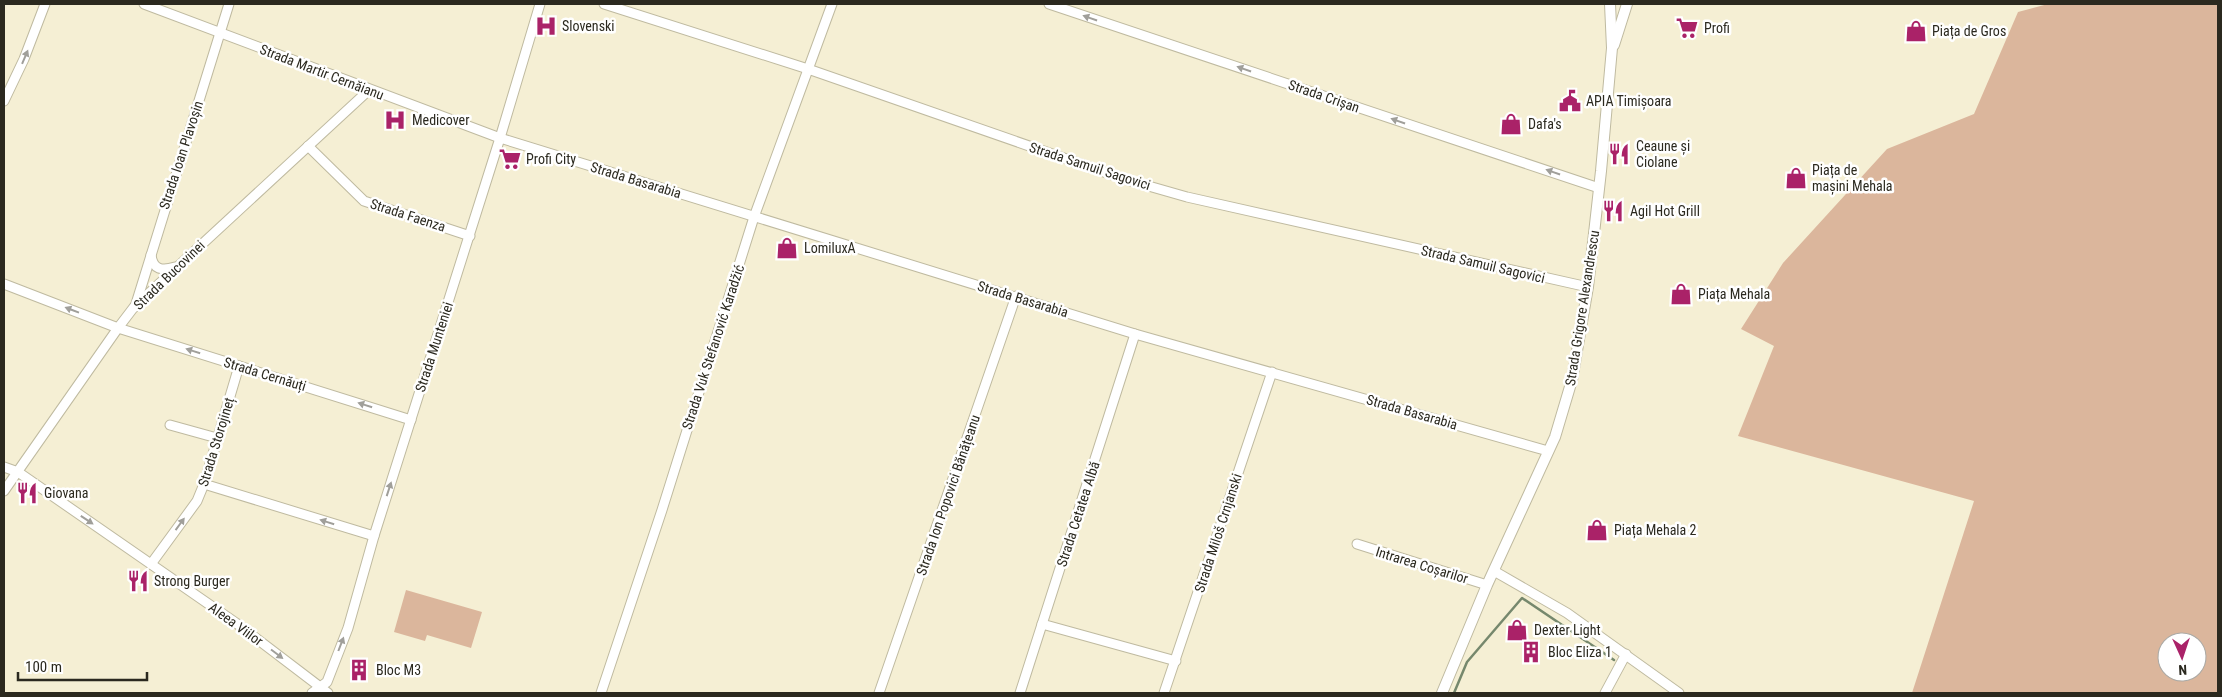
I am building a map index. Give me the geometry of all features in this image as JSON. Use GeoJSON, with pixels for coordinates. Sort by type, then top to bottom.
{"type":"FeatureCollection","features":[{"type":"Feature","properties":{"kind":"street"},"geometry":{"type":"LineString","coordinates":[[4,101],[24,58],[45,4]]}},
{"type":"Feature","properties":{"kind":"street","name":"Strada Martir Cernăianu"},"geometry":{"type":"LineString","coordinates":[[144,4],[500,138]]}},
{"type":"Feature","properties":{"kind":"street","name":"Strada Ioan Plavoșin"},"geometry":{"type":"LineString","coordinates":[[134,307],[229,4]]}},
{"type":"Feature","properties":{"kind":"street","name":"Strada Munteniei"},"geometry":{"type":"LineString","coordinates":[[312,693],[326,682],[348,628],[374,536],[470,236],[540,4]]}},
{"type":"Feature","properties":{"kind":"street","name":"Strada Samuil Sagovici"},"geometry":{"type":"LineString","coordinates":[[604,4],[808,69],[1124,179],[1187,197],[1588,287]]}},
{"type":"Feature","properties":{"kind":"street","name":"Strada Vuk Stefanović Karadžić"},"geometry":{"type":"LineString","coordinates":[[601,693],[662,510],[754,217],[832,4]]}},
{"type":"Feature","properties":{"kind":"street","name":"Strada Crișan"},"geometry":{"type":"LineString","coordinates":[[1049,4],[1599,188]]}},
{"type":"Feature","properties":{"kind":"street","name":"Strada Grigore Alexandrescu"},"geometry":{"type":"LineString","coordinates":[[1442,693],[1487,585],[1555,437],[1572,380],[1588,287],[1599,188],[1612,48],[1610,4]]}},
{"type":"Feature","properties":{"kind":"street","name":"Strada Grigore Alexandrescu"},"geometry":{"type":"LineString","coordinates":[[1612,48],[1627,4]]}},
{"type":"Feature","properties":{"kind":"street","name":"Strada Bucovinei"},"geometry":{"type":"LineString","coordinates":[[4,491],[134,307],[369,90]]}},
{"type":"Feature","properties":{"kind":"street","name":"Strada Basarabia"},"geometry":{"type":"LineString","coordinates":[[500,138],[1136,334],[1548,452]]}},
{"type":"Feature","properties":{"kind":"street","name":"Strada Faenza"},"geometry":{"type":"LineString","coordinates":[[308,146],[364,201],[470,236]]}},
{"type":"Feature","properties":{"kind":"street"},"geometry":{"type":"LineString","coordinates":[[150,253],[153,265],[156,268],[164,270],[176,267]]}},
{"type":"Feature","properties":{"kind":"street","name":"Strada Cernăuți"},"geometry":{"type":"LineString","coordinates":[[4,284],[118,328],[411,420]]}},
{"type":"Feature","properties":{"kind":"street","name":"Strada Ion Popovici Bănățeanu"},"geometry":{"type":"LineString","coordinates":[[879,693],[1016,296]]}},
{"type":"Feature","properties":{"kind":"street","name":"Strada Cetatea Albă"},"geometry":{"type":"LineString","coordinates":[[1020,693],[1136,334]]}},
{"type":"Feature","properties":{"kind":"street","name":"Strada Storojineț"},"geometry":{"type":"LineString","coordinates":[[151,564],[197,501],[204,484],[239,366]]}},
{"type":"Feature","properties":{"kind":"street","name":"Strada Miloš Crnjanski"},"geometry":{"type":"LineString","coordinates":[[1164,693],[1272,372]]}},
{"type":"Feature","properties":{"kind":"street"},"geometry":{"type":"LineString","coordinates":[[170,425],[217,438]]}},
{"type":"Feature","properties":{"kind":"street","name":"Aleea Viilor"},"geometry":{"type":"LineString","coordinates":[[4,467],[18,472],[236,623],[328,693]]}},
{"type":"Feature","properties":{"kind":"street"},"geometry":{"type":"LineString","coordinates":[[204,484],[374,536]]}},
{"type":"Feature","properties":{"kind":"street","name":"Intrarea Coșarilor"},"geometry":{"type":"LineString","coordinates":[[1358,544],[1487,585]]}},
{"type":"Feature","properties":{"kind":"street"},"geometry":{"type":"LineString","coordinates":[[1494,571],[1566,613],[1679,693]]}},
{"type":"Feature","properties":{"kind":"street"},"geometry":{"type":"LineString","coordinates":[[1042,624],[1176,661]]}},
{"type":"Feature","properties":{"kind":"street"},"geometry":{"type":"LineString","coordinates":[[1605,693],[1626,654]]}},
{"type":"Feature","properties":{"kind":"shaded area"},"geometry":{"type":"Polygon","coordinates":[[[2048,4],[2218,4],[2218,693],[1912,693],[1974,501],[1738,436],[1774,346],[1741,329],[1783,263],[1887,149],[1974,114],[2018,12],[2048,4]]]}},
{"type":"Feature","properties":{"kind":"shaded area"},"geometry":{"type":"Polygon","coordinates":[[[406,590],[482,612],[471,648],[427,635],[425,641],[394,632],[406,590]]]}},
{"type":"Feature","properties":{"kind":"waterway"},"geometry":{"type":"LineString","coordinates":[[1454,693],[1467,662],[1522,598],[1614,660]]}},
{"type":"Feature","properties":{"kind":"place","name":"Slovenski"},"geometry":{"type":"Point","coordinates":[546,26]}},
{"type":"Feature","properties":{"kind":"place","name":"Profi"},"geometry":{"type":"Point","coordinates":[1687,28]}},
{"type":"Feature","properties":{"kind":"place","name":"Piața de Gros"},"geometry":{"type":"Point","coordinates":[1916,31]}},
{"type":"Feature","properties":{"kind":"place","name":"APIA Timișoara"},"geometry":{"type":"Point","coordinates":[1570,101]}},
{"type":"Feature","properties":{"kind":"place","name":"Medicover"},"geometry":{"type":"Point","coordinates":[395,120]}},
{"type":"Feature","properties":{"kind":"place","name":"Dafa's"},"geometry":{"type":"Point","coordinates":[1511,124]}},
{"type":"Feature","properties":{"kind":"place","name":"Ceaune și Ciolane"},"geometry":{"type":"Point","coordinates":[1619,154]}},
{"type":"Feature","properties":{"kind":"place","name":"Profi City"},"geometry":{"type":"Point","coordinates":[510,159]}},
{"type":"Feature","properties":{"kind":"place","name":"Piața de mașini Mehala"},"geometry":{"type":"Point","coordinates":[1796,178]}},
{"type":"Feature","properties":{"kind":"place","name":"Agil Hot Grill"},"geometry":{"type":"Point","coordinates":[1613,211]}},
{"type":"Feature","properties":{"kind":"place","name":"LomiluxA"},"geometry":{"type":"Point","coordinates":[787,248]}},
{"type":"Feature","properties":{"kind":"place","name":"Piața Mehala"},"geometry":{"type":"Point","coordinates":[1681,294]}},
{"type":"Feature","properties":{"kind":"place","name":"Giovana"},"geometry":{"type":"Point","coordinates":[27,493]}},
{"type":"Feature","properties":{"kind":"place","name":"Piața Mehala 2"},"geometry":{"type":"Point","coordinates":[1597,530]}},
{"type":"Feature","properties":{"kind":"place","name":"Strong Burger"},"geometry":{"type":"Point","coordinates":[138,581]}},
{"type":"Feature","properties":{"kind":"place","name":"Dexter Light"},"geometry":{"type":"Point","coordinates":[1517,630]}},
{"type":"Feature","properties":{"kind":"place","name":"Bloc Eliza 1"},"geometry":{"type":"Point","coordinates":[1531,652]}},
{"type":"Feature","properties":{"kind":"place","name":"Bloc M3"},"geometry":{"type":"Point","coordinates":[359,670]}}]}
